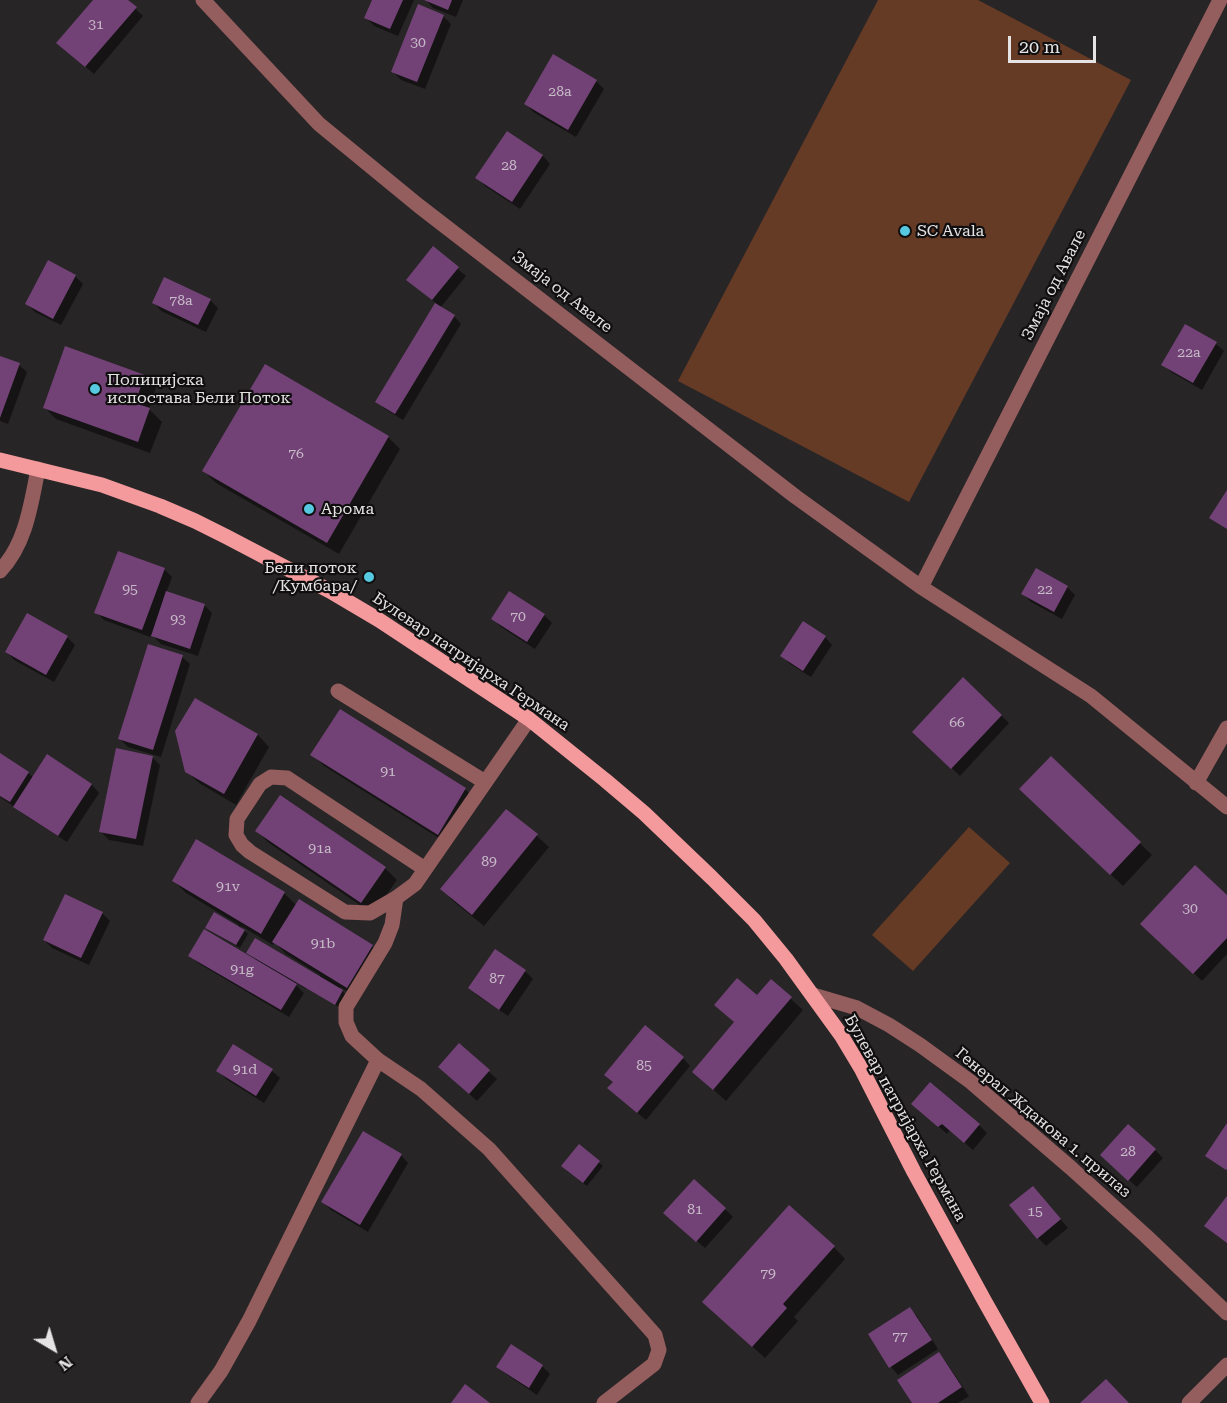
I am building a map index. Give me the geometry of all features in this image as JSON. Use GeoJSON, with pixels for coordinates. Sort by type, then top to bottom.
{"type":"FeatureCollection","features":[{"type":"Feature","properties":{"kind":"main road","name":"Булевар патријарха Германа"},"geometry":{"type":"LineString","coordinates":[[0,460],[102,485],[177,514],[227,537],[330,591],[379,620],[529,720],[644,813],[754,920],[786,959],[841,1035],[1042,1403]]}},
{"type":"Feature","properties":{"kind":"street","name":"Змаја од Авале"},"geometry":{"type":"LineString","coordinates":[[203,0],[320,124],[410,198],[796,497],[921,587],[1091,696],[1227,807]]}},
{"type":"Feature","properties":{"kind":"street","name":"Змаја од Авале"},"geometry":{"type":"LineString","coordinates":[[921,587],[1220,0]]}},
{"type":"Feature","properties":{"kind":"street"},"geometry":{"type":"LineString","coordinates":[[0,571],[18,547],[30,510],[38,469]]}},
{"type":"Feature","properties":{"kind":"street"},"geometry":{"type":"LineString","coordinates":[[338,691],[486,782]]}},
{"type":"Feature","properties":{"kind":"street"},"geometry":{"type":"LineString","coordinates":[[425,869],[287,778],[271,777],[260,784],[237,819],[236,835],[250,852],[345,912],[370,913],[415,884],[529,720]]}},
{"type":"Feature","properties":{"kind":"street"},"geometry":{"type":"LineString","coordinates":[[1196,783],[1227,728]]}},
{"type":"Feature","properties":{"kind":"street"},"geometry":{"type":"LineString","coordinates":[[396,898],[392,925],[385,943],[346,1007],[346,1022],[352,1036],[378,1060],[421,1089],[489,1149],[655,1335],[659,1350],[654,1364],[604,1403]]}},
{"type":"Feature","properties":{"kind":"street","name":"Генерал Жданова 1. прилаз"},"geometry":{"type":"LineString","coordinates":[[813,995],[858,1008],[889,1025],[971,1082],[1071,1168],[1227,1313]]}},
{"type":"Feature","properties":{"kind":"street"},"geometry":{"type":"LineString","coordinates":[[198,1403],[221,1371],[249,1321],[378,1060]]}},
{"type":"Feature","properties":{"kind":"street"},"geometry":{"type":"LineString","coordinates":[[1190,1403],[1227,1365]]}},
{"type":"Feature","properties":{"kind":"shaded area","name":"SC Avala"},"geometry":{"type":"Polygon","coordinates":[[[878,0],[978,0],[1131,80],[909,502],[678,381],[878,0]]]}},
{"type":"Feature","properties":{"kind":"shaded area"},"geometry":{"type":"Polygon","coordinates":[[[969,827],[1010,863],[913,971],[872,935],[969,827]]]}},
{"type":"Feature","properties":{"kind":"building"},"geometry":{"type":"Polygon","coordinates":[[[93,0],[128,0],[137,7],[85,67],[56,43],[93,0]]]}},
{"type":"Feature","properties":{"kind":"building"},"geometry":{"type":"Polygon","coordinates":[[[372,0],[403,0],[390,29],[364,18],[372,0]]]}},
{"type":"Feature","properties":{"kind":"building"},"geometry":{"type":"Polygon","coordinates":[[[424,0],[452,0],[448,10],[424,0]]]}},
{"type":"Feature","properties":{"kind":"building"},"geometry":{"type":"Polygon","coordinates":[[[418,4],[444,15],[417,82],[391,72],[418,4]]]}},
{"type":"Feature","properties":{"kind":"building"},"geometry":{"type":"Polygon","coordinates":[[[553,54],[597,80],[568,130],[524,104],[553,54]]]}},
{"type":"Feature","properties":{"kind":"building"},"geometry":{"type":"Polygon","coordinates":[[[507,131],[543,155],[512,202],[475,178],[507,131]]]}},
{"type":"Feature","properties":{"kind":"building"},"geometry":{"type":"Polygon","coordinates":[[[433,246],[459,267],[432,300],[406,280],[433,246]]]}},
{"type":"Feature","properties":{"kind":"building"},"geometry":{"type":"Polygon","coordinates":[[[48,260],[76,275],[53,319],[25,304],[48,260]]]}},
{"type":"Feature","properties":{"kind":"building"},"geometry":{"type":"Polygon","coordinates":[[[164,277],[211,299],[198,325],[152,303],[164,277]]]}},
{"type":"Feature","properties":{"kind":"building"},"geometry":{"type":"Polygon","coordinates":[[[435,303],[455,315],[395,414],[375,402],[435,303]]]}},
{"type":"Feature","properties":{"kind":"building"},"geometry":{"type":"Polygon","coordinates":[[[1185,324],[1217,342],[1193,383],[1161,365],[1185,324]]]}},
{"type":"Feature","properties":{"kind":"building","name":"Полицијска испостава Бели Поток"},"geometry":{"type":"Polygon","coordinates":[[[65,346],[145,375],[135,403],[150,408],[138,442],[43,408],[65,346]]]}},
{"type":"Feature","properties":{"kind":"building"},"geometry":{"type":"Polygon","coordinates":[[[0,356],[20,363],[0,418],[0,356]]]}},
{"type":"Feature","properties":{"kind":"building"},"geometry":{"type":"Polygon","coordinates":[[[265,364],[389,436],[327,543],[202,471],[265,364]]]}},
{"type":"Feature","properties":{"kind":"building"},"geometry":{"type":"Polygon","coordinates":[[[1227,490],[1227,529],[1209,518],[1227,490]]]}},
{"type":"Feature","properties":{"kind":"building"},"geometry":{"type":"Polygon","coordinates":[[[118,551],[165,568],[142,630],[94,613],[118,551]]]}},
{"type":"Feature","properties":{"kind":"building"},"geometry":{"type":"Polygon","coordinates":[[[1036,568],[1068,586],[1054,612],[1021,594],[1036,568]]]}},
{"type":"Feature","properties":{"kind":"building"},"geometry":{"type":"Polygon","coordinates":[[[166,591],[205,604],[190,649],[151,636],[166,591]]]}},
{"type":"Feature","properties":{"kind":"building"},"geometry":{"type":"Polygon","coordinates":[[[509,591],[545,614],[527,642],[491,619],[509,591]]]}},
{"type":"Feature","properties":{"kind":"building"},"geometry":{"type":"Polygon","coordinates":[[[27,613],[68,636],[46,675],[5,652],[27,613]]]}},
{"type":"Feature","properties":{"kind":"building"},"geometry":{"type":"Polygon","coordinates":[[[803,621],[826,636],[803,671],[780,656],[803,621]]]}},
{"type":"Feature","properties":{"kind":"building"},"geometry":{"type":"Polygon","coordinates":[[[148,644],[183,655],[153,750],[118,739],[148,644]]]}},
{"type":"Feature","properties":{"kind":"building"},"geometry":{"type":"Polygon","coordinates":[[[963,677],[1002,715],[951,769],[912,732],[963,677]]]}},
{"type":"Feature","properties":{"kind":"building"},"geometry":{"type":"Polygon","coordinates":[[[195,698],[258,734],[224,794],[185,772],[175,731],[195,698]]]}},
{"type":"Feature","properties":{"kind":"building"},"geometry":{"type":"Polygon","coordinates":[[[340,709],[466,788],[438,835],[310,755],[340,709]]]}},
{"type":"Feature","properties":{"kind":"building"},"geometry":{"type":"Polygon","coordinates":[[[116,748],[153,756],[136,839],[99,832],[116,748]]]}},
{"type":"Feature","properties":{"kind":"building"},"geometry":{"type":"Polygon","coordinates":[[[0,753],[29,772],[10,802],[0,796],[0,753]]]}},
{"type":"Feature","properties":{"kind":"building"},"geometry":{"type":"Polygon","coordinates":[[[47,754],[92,784],[58,836],[13,807],[47,754]]]}},
{"type":"Feature","properties":{"kind":"building"},"geometry":{"type":"Polygon","coordinates":[[[1051,756],[1141,842],[1110,875],[1019,789],[1051,756]]]}},
{"type":"Feature","properties":{"kind":"building"},"geometry":{"type":"Polygon","coordinates":[[[280,795],[386,867],[361,903],[255,831],[280,795]]]}},
{"type":"Feature","properties":{"kind":"building"},"geometry":{"type":"Polygon","coordinates":[[[506,809],[538,834],[472,915],[440,889],[506,809]]]}},
{"type":"Feature","properties":{"kind":"building"},"geometry":{"type":"Polygon","coordinates":[[[196,839],[285,892],[261,934],[172,881],[196,839]]]}},
{"type":"Feature","properties":{"kind":"building"},"geometry":{"type":"Polygon","coordinates":[[[1195,865],[1227,895],[1227,938],[1193,974],[1140,924],[1195,865]]]}},
{"type":"Feature","properties":{"kind":"building"},"geometry":{"type":"Polygon","coordinates":[[[65,894],[103,912],[81,958],[43,940],[65,894]]]}},
{"type":"Feature","properties":{"kind":"building"},"geometry":{"type":"Polygon","coordinates":[[[299,899],[373,945],[347,988],[272,942],[299,899]]]}},
{"type":"Feature","properties":{"kind":"building"},"geometry":{"type":"Polygon","coordinates":[[[214,912],[245,930],[236,945],[205,928],[214,912]]]}},
{"type":"Feature","properties":{"kind":"building"},"geometry":{"type":"Polygon","coordinates":[[[204,929],[297,984],[281,1010],[188,956],[204,929]]]}},
{"type":"Feature","properties":{"kind":"building"},"geometry":{"type":"Polygon","coordinates":[[[255,938],[343,990],[335,1005],[246,953],[255,938]]]}},
{"type":"Feature","properties":{"kind":"building"},"geometry":{"type":"Polygon","coordinates":[[[495,949],[526,970],[499,1010],[468,988],[495,949]]]}},
{"type":"Feature","properties":{"kind":"building"},"geometry":{"type":"Polygon","coordinates":[[[737,978],[757,995],[771,979],[792,997],[713,1090],[692,1072],[734,1022],[714,1005],[737,978]]]}},
{"type":"Feature","properties":{"kind":"building"},"geometry":{"type":"Polygon","coordinates":[[[645,1025],[684,1057],[637,1113],[607,1088],[613,1082],[604,1075],[645,1025]]]}},
{"type":"Feature","properties":{"kind":"building"},"geometry":{"type":"Polygon","coordinates":[[[459,1043],[490,1070],[469,1094],[438,1067],[459,1043]]]}},
{"type":"Feature","properties":{"kind":"building"},"geometry":{"type":"Polygon","coordinates":[[[233,1044],[273,1069],[256,1096],[216,1071],[233,1044]]]}},
{"type":"Feature","properties":{"kind":"building"},"geometry":{"type":"Polygon","coordinates":[[[930,1082],[980,1124],[964,1143],[942,1124],[938,1127],[911,1104],[930,1082]]]}},
{"type":"Feature","properties":{"kind":"building"},"geometry":{"type":"Polygon","coordinates":[[[1227,1123],[1227,1169],[1226,1170],[1205,1156],[1227,1123]]]}},
{"type":"Feature","properties":{"kind":"building"},"geometry":{"type":"Polygon","coordinates":[[[1128,1124],[1156,1149],[1128,1181],[1100,1155],[1128,1124]]]}},
{"type":"Feature","properties":{"kind":"building"},"geometry":{"type":"Polygon","coordinates":[[[363,1131],[402,1154],[360,1225],[321,1202],[363,1131]]]}},
{"type":"Feature","properties":{"kind":"building"},"geometry":{"type":"Polygon","coordinates":[[[579,1144],[600,1161],[583,1183],[561,1166],[579,1144]]]}},
{"type":"Feature","properties":{"kind":"building"},"geometry":{"type":"Polygon","coordinates":[[[694,1179],[726,1208],[696,1242],[663,1213],[694,1179]]]}},
{"type":"Feature","properties":{"kind":"building"},"geometry":{"type":"Polygon","coordinates":[[[1033,1186],[1061,1219],[1037,1239],[1009,1205],[1033,1186]]]}},
{"type":"Feature","properties":{"kind":"building"},"geometry":{"type":"Polygon","coordinates":[[[1227,1196],[1227,1243],[1204,1226],[1227,1196]]]}},
{"type":"Feature","properties":{"kind":"building"},"geometry":{"type":"Polygon","coordinates":[[[789,1205],[835,1246],[783,1304],[787,1308],[752,1347],[702,1302],[789,1205]]]}},
{"type":"Feature","properties":{"kind":"building"},"geometry":{"type":"Polygon","coordinates":[[[910,1307],[932,1340],[889,1368],[868,1334],[910,1307]]]}},
{"type":"Feature","properties":{"kind":"building"},"geometry":{"type":"Polygon","coordinates":[[[511,1344],[543,1365],[529,1388],[496,1367],[511,1344]]]}},
{"type":"Feature","properties":{"kind":"building"},"geometry":{"type":"Polygon","coordinates":[[[939,1352],[962,1387],[938,1403],[912,1403],[897,1380],[939,1352]]]}},
{"type":"Feature","properties":{"kind":"building"},"geometry":{"type":"Polygon","coordinates":[[[1106,1379],[1129,1403],[1080,1403],[1106,1379]]]}},
{"type":"Feature","properties":{"kind":"building"},"geometry":{"type":"Polygon","coordinates":[[[465,1384],[490,1403],[451,1403],[465,1384]]]}},
{"type":"Feature","properties":{"kind":"place","name":"SC Avala"},"geometry":{"type":"Point","coordinates":[905,231]}},
{"type":"Feature","properties":{"kind":"place","name":"Полицијска испостава Бели Поток"},"geometry":{"type":"Point","coordinates":[95,389]}},
{"type":"Feature","properties":{"kind":"place","name":"Арома"},"geometry":{"type":"Point","coordinates":[309,509]}},
{"type":"Feature","properties":{"kind":"place","name":"Бели поток /Кумбара/"},"geometry":{"type":"Point","coordinates":[369,577]}}]}
